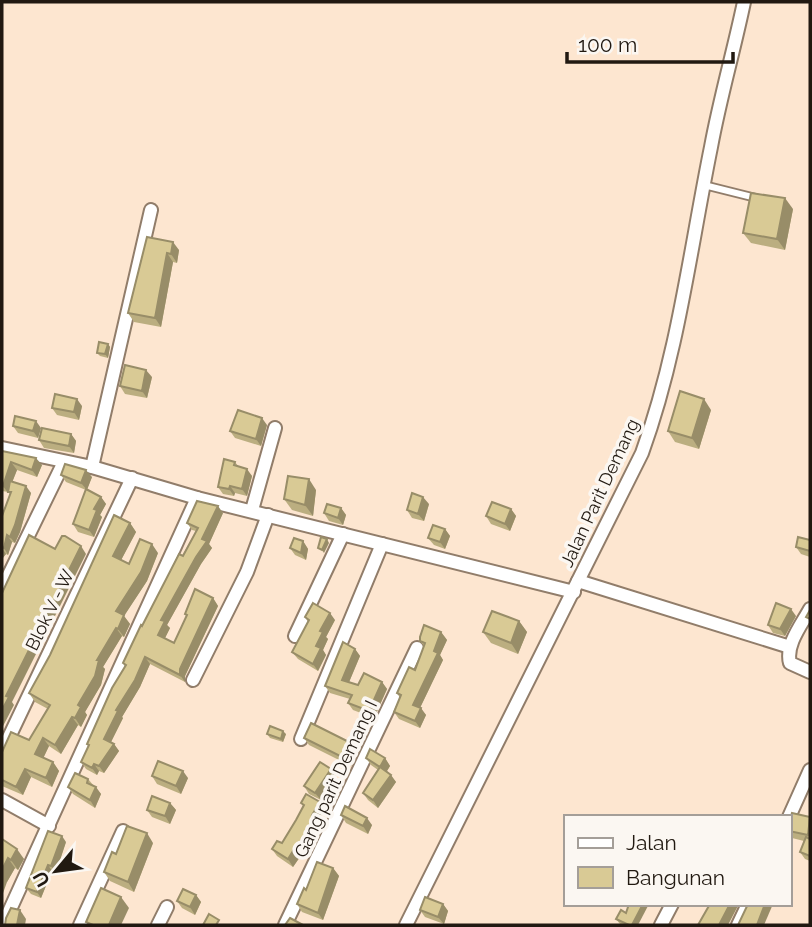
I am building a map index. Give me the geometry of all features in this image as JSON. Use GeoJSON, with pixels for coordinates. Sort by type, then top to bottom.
{"type":"FeatureCollection","features":[{"type":"Feature","properties":{"kind":"street","name":"Jalan Parit Demang"},"geometry":{"type":"LineString","coordinates":[[406,925],[642,453],[653,423],[677,331],[704,186],[744,2]]}},
{"type":"Feature","properties":{"kind":"street"},"geometry":{"type":"LineString","coordinates":[[92,467],[151,210]]}},
{"type":"Feature","properties":{"kind":"street"},"geometry":{"type":"LineString","coordinates":[[252,510],[275,428]]}},
{"type":"Feature","properties":{"kind":"street"},"geometry":{"type":"LineString","coordinates":[[2,448],[92,467],[131,481],[382,544],[576,587],[790,647]]}},
{"type":"Feature","properties":{"kind":"street"},"geometry":{"type":"LineString","coordinates":[[2,589],[64,462]]}},
{"type":"Feature","properties":{"kind":"street","name":"Blok V - W"},"geometry":{"type":"LineString","coordinates":[[2,752],[131,481]]}},
{"type":"Feature","properties":{"kind":"street"},"geometry":{"type":"LineString","coordinates":[[3,925],[197,498]]}},
{"type":"Feature","properties":{"kind":"street"},"geometry":{"type":"LineString","coordinates":[[193,680],[247,572],[268,515]]}},
{"type":"Feature","properties":{"kind":"street"},"geometry":{"type":"LineString","coordinates":[[295,636],[343,534]]}},
{"type":"Feature","properties":{"kind":"street"},"geometry":{"type":"LineString","coordinates":[[301,739],[382,544]]}},
{"type":"Feature","properties":{"kind":"street"},"geometry":{"type":"LineString","coordinates":[[810,609],[790,647],[790,663],[810,673]]}},
{"type":"Feature","properties":{"kind":"street","name":"Gang parit Demang I"},"geometry":{"type":"LineString","coordinates":[[285,925],[417,648]]}},
{"type":"Feature","properties":{"kind":"street"},"geometry":{"type":"LineString","coordinates":[[790,815],[810,770]]}},
{"type":"Feature","properties":{"kind":"street"},"geometry":{"type":"LineString","coordinates":[[2,800],[49,826]]}},
{"type":"Feature","properties":{"kind":"street"},"geometry":{"type":"LineString","coordinates":[[80,925],[123,831]]}},
{"type":"Feature","properties":{"kind":"street"},"geometry":{"type":"LineString","coordinates":[[158,925],[167,906]]}},
{"type":"Feature","properties":{"kind":"street"},"geometry":{"type":"LineString","coordinates":[[661,925],[672,906]]}},
{"type":"Feature","properties":{"kind":"street"},"geometry":{"type":"LineString","coordinates":[[738,925],[747,906]]}},
{"type":"Feature","properties":{"kind":"lane"},"geometry":{"type":"LineString","coordinates":[[704,186],[761,199]]}},
{"type":"Feature","properties":{"kind":"building"},"geometry":{"type":"Polygon","coordinates":[[[751,193],[785,198],[777,239],[743,233],[751,193]]]}},
{"type":"Feature","properties":{"kind":"building"},"geometry":{"type":"Polygon","coordinates":[[[147,237],[173,242],[171,254],[167,253],[155,318],[128,313],[147,237]]]}},
{"type":"Feature","properties":{"kind":"building"},"geometry":{"type":"Polygon","coordinates":[[[99,342],[108,344],[105,354],[97,353],[99,342]]]}},
{"type":"Feature","properties":{"kind":"building"},"geometry":{"type":"Polygon","coordinates":[[[125,365],[146,370],[142,391],[120,386],[125,365]]]}},
{"type":"Feature","properties":{"kind":"building"},"geometry":{"type":"Polygon","coordinates":[[[680,391],[704,399],[692,438],[668,431],[680,391]]]}},
{"type":"Feature","properties":{"kind":"building"},"geometry":{"type":"Polygon","coordinates":[[[55,394],[77,399],[74,412],[52,408],[55,394]]]}},
{"type":"Feature","properties":{"kind":"building"},"geometry":{"type":"Polygon","coordinates":[[[238,410],[262,418],[256,439],[230,431],[238,410]]]}},
{"type":"Feature","properties":{"kind":"building"},"geometry":{"type":"Polygon","coordinates":[[[15,416],[36,421],[33,431],[13,426],[15,416]]]}},
{"type":"Feature","properties":{"kind":"building"},"geometry":{"type":"Polygon","coordinates":[[[42,428],[71,434],[69,446],[39,440],[42,428]]]}},
{"type":"Feature","properties":{"kind":"building"},"geometry":{"type":"Polygon","coordinates":[[[2,451],[36,458],[32,470],[11,462],[3,486],[2,451]]]}},
{"type":"Feature","properties":{"kind":"building"},"geometry":{"type":"Polygon","coordinates":[[[224,459],[247,469],[242,489],[218,487],[224,459]]]}},
{"type":"Feature","properties":{"kind":"building"},"geometry":{"type":"Polygon","coordinates":[[[65,464],[86,470],[81,483],[61,475],[65,464]]]}},
{"type":"Feature","properties":{"kind":"building"},"geometry":{"type":"Polygon","coordinates":[[[288,476],[309,479],[305,505],[284,499],[288,476]]]}},
{"type":"Feature","properties":{"kind":"building"},"geometry":{"type":"Polygon","coordinates":[[[10,481],[26,486],[15,525],[10,537],[7,535],[4,548],[2,516],[11,492],[8,492],[10,481]]]}},
{"type":"Feature","properties":{"kind":"building"},"geometry":{"type":"Polygon","coordinates":[[[86,489],[101,497],[94,509],[97,510],[89,530],[73,524],[86,489]]]}},
{"type":"Feature","properties":{"kind":"building"},"geometry":{"type":"Polygon","coordinates":[[[412,493],[423,497],[418,514],[407,510],[412,493]]]}},
{"type":"Feature","properties":{"kind":"building"},"geometry":{"type":"Polygon","coordinates":[[[197,501],[218,506],[202,539],[207,541],[161,620],[165,621],[158,635],[174,643],[195,589],[213,598],[180,669],[180,675],[145,657],[135,680],[116,710],[118,711],[104,739],[114,744],[99,766],[94,764],[92,768],[81,762],[89,745],[87,744],[112,688],[126,665],[123,663],[141,625],[179,554],[183,556],[198,528],[187,523],[197,501]]]}},
{"type":"Feature","properties":{"kind":"building"},"geometry":{"type":"Polygon","coordinates":[[[492,502],[511,509],[505,524],[486,516],[492,502]]]}},
{"type":"Feature","properties":{"kind":"building"},"geometry":{"type":"Polygon","coordinates":[[[327,504],[341,508],[338,518],[324,513],[327,504]]]}},
{"type":"Feature","properties":{"kind":"building"},"geometry":{"type":"Polygon","coordinates":[[[114,515],[130,523],[113,556],[129,564],[140,539],[152,544],[141,572],[116,611],[124,615],[97,660],[95,676],[78,705],[81,707],[75,718],[72,717],[55,745],[43,738],[35,754],[53,762],[46,778],[25,769],[16,787],[2,780],[2,752],[11,732],[29,740],[50,705],[29,693],[50,655],[114,515]]]}},
{"type":"Feature","properties":{"kind":"building"},"geometry":{"type":"Polygon","coordinates":[[[433,525],[445,529],[440,542],[428,538],[433,525]]]}},
{"type":"Feature","properties":{"kind":"building"},"geometry":{"type":"Polygon","coordinates":[[[29,535],[55,549],[62,536],[81,546],[6,696],[9,697],[2,710],[2,593],[29,535]]]}},
{"type":"Feature","properties":{"kind":"building"},"geometry":{"type":"Polygon","coordinates":[[[321,537],[327,539],[322,550],[318,548],[321,537]]]}},
{"type":"Feature","properties":{"kind":"building"},"geometry":{"type":"Polygon","coordinates":[[[798,537],[810,540],[810,551],[796,547],[798,537]]]}},
{"type":"Feature","properties":{"kind":"building"},"geometry":{"type":"Polygon","coordinates":[[[294,538],[303,541],[301,553],[290,548],[294,538]]]}},
{"type":"Feature","properties":{"kind":"building"},"geometry":{"type":"Polygon","coordinates":[[[313,603],[330,613],[320,631],[323,632],[316,646],[321,648],[313,664],[292,652],[309,620],[305,617],[313,603]]]}},
{"type":"Feature","properties":{"kind":"building"},"geometry":{"type":"Polygon","coordinates":[[[776,603],[791,609],[780,629],[768,625],[776,603]]]}},
{"type":"Feature","properties":{"kind":"building"},"geometry":{"type":"Polygon","coordinates":[[[492,611],[519,621],[511,643],[483,632],[492,611]]]}},
{"type":"Feature","properties":{"kind":"building"},"geometry":{"type":"Polygon","coordinates":[[[424,625],[441,632],[434,651],[438,653],[413,705],[421,708],[415,721],[394,712],[401,695],[397,693],[409,667],[415,670],[425,643],[420,641],[424,625]]]}},
{"type":"Feature","properties":{"kind":"building"},"geometry":{"type":"Polygon","coordinates":[[[343,642],[355,649],[342,680],[358,685],[364,673],[382,682],[369,711],[348,703],[352,695],[325,686],[343,642]]]}},
{"type":"Feature","properties":{"kind":"building"},"geometry":{"type":"Polygon","coordinates":[[[311,723],[353,744],[346,759],[304,738],[311,723]]]}},
{"type":"Feature","properties":{"kind":"building"},"geometry":{"type":"Polygon","coordinates":[[[270,726],[283,731],[281,739],[267,734],[270,726]]]}},
{"type":"Feature","properties":{"kind":"building"},"geometry":{"type":"Polygon","coordinates":[[[370,749],[385,758],[380,767],[366,758],[370,749]]]}},
{"type":"Feature","properties":{"kind":"building"},"geometry":{"type":"Polygon","coordinates":[[[158,761],[183,771],[176,786],[152,776],[158,761]]]}},
{"type":"Feature","properties":{"kind":"building"},"geometry":{"type":"Polygon","coordinates":[[[320,762],[331,769],[315,793],[304,786],[320,762]]]}},
{"type":"Feature","properties":{"kind":"building"},"geometry":{"type":"Polygon","coordinates":[[[380,767],[391,775],[373,800],[363,793],[380,767]]]}},
{"type":"Feature","properties":{"kind":"building"},"geometry":{"type":"Polygon","coordinates":[[[75,773],[88,779],[87,783],[96,787],[90,800],[68,787],[75,773]]]}},
{"type":"Feature","properties":{"kind":"building"},"geometry":{"type":"Polygon","coordinates":[[[306,794],[320,802],[312,815],[318,818],[301,845],[298,843],[288,859],[272,849],[277,841],[282,843],[304,805],[301,803],[306,794]]]}},
{"type":"Feature","properties":{"kind":"building"},"geometry":{"type":"Polygon","coordinates":[[[152,796],[170,803],[165,816],[147,810],[152,796]]]}},
{"type":"Feature","properties":{"kind":"building"},"geometry":{"type":"Polygon","coordinates":[[[345,806],[367,818],[363,826],[341,815],[345,806]]]}},
{"type":"Feature","properties":{"kind":"building"},"geometry":{"type":"Polygon","coordinates":[[[792,813],[810,817],[808,835],[791,831],[792,813]]]}},
{"type":"Feature","properties":{"kind":"building"},"geometry":{"type":"Polygon","coordinates":[[[127,826],[147,833],[128,882],[104,872],[112,852],[116,854],[127,826]]]}},
{"type":"Feature","properties":{"kind":"building"},"geometry":{"type":"Polygon","coordinates":[[[48,831],[62,836],[51,866],[48,865],[37,892],[26,888],[48,831]]]}},
{"type":"Feature","properties":{"kind":"building"},"geometry":{"type":"Polygon","coordinates":[[[806,837],[810,839],[810,856],[800,852],[806,837]]]}},
{"type":"Feature","properties":{"kind":"building"},"geometry":{"type":"Polygon","coordinates":[[[2,839],[17,849],[2,870],[2,839]]]}},
{"type":"Feature","properties":{"kind":"building"},"geometry":{"type":"Polygon","coordinates":[[[317,862],[333,868],[318,913],[297,904],[304,888],[306,890],[317,862]]]}},
{"type":"Feature","properties":{"kind":"building"},"geometry":{"type":"Polygon","coordinates":[[[101,888],[121,897],[109,925],[93,925],[86,922],[101,888]]]}},
{"type":"Feature","properties":{"kind":"building"},"geometry":{"type":"Polygon","coordinates":[[[183,889],[196,895],[190,907],[177,901],[183,889]]]}},
{"type":"Feature","properties":{"kind":"building"},"geometry":{"type":"Polygon","coordinates":[[[425,897],[443,904],[438,917],[420,910],[425,897]]]}},
{"type":"Feature","properties":{"kind":"building"},"geometry":{"type":"Polygon","coordinates":[[[628,906],[642,906],[632,925],[616,919],[621,910],[626,913],[628,906]]]}},
{"type":"Feature","properties":{"kind":"building"},"geometry":{"type":"Polygon","coordinates":[[[709,906],[729,906],[719,925],[698,925],[709,906]]]}},
{"type":"Feature","properties":{"kind":"building"},"geometry":{"type":"Polygon","coordinates":[[[747,906],[764,906],[757,925],[738,925],[747,906]]]}},
{"type":"Feature","properties":{"kind":"building"},"geometry":{"type":"Polygon","coordinates":[[[11,908],[20,910],[17,925],[5,925],[6,918],[11,908]]]}},
{"type":"Feature","properties":{"kind":"building"},"geometry":{"type":"Polygon","coordinates":[[[209,914],[219,920],[216,925],[203,925],[209,914]]]}},
{"type":"Feature","properties":{"kind":"building"},"geometry":{"type":"Polygon","coordinates":[[[290,918],[303,925],[285,925],[290,918]]]}}]}
